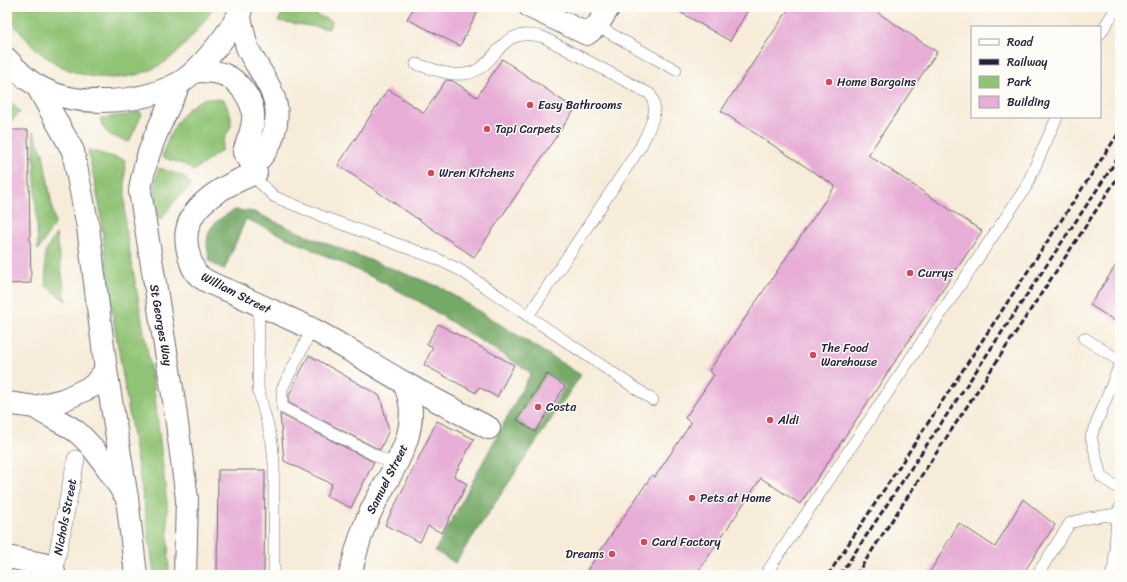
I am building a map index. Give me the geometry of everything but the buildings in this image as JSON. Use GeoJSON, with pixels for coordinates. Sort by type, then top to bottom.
{"type":"FeatureCollection","features":[{"type":"Feature","properties":{"kind":"street"},"geometry":{"type":"LineString","coordinates":[[530,7],[592,30],[609,7]]}},
{"type":"Feature","properties":{"kind":"street"},"geometry":{"type":"LineString","coordinates":[[188,77],[224,37],[241,10]]}},
{"type":"Feature","properties":{"kind":"street","name":"William Street"},"geometry":{"type":"LineString","coordinates":[[241,10],[247,46],[273,93],[276,105],[274,134],[264,157],[254,169],[212,195],[192,214],[186,231],[186,246],[190,263],[199,276],[312,329],[366,359],[403,382],[489,428]]}},
{"type":"Feature","properties":{"kind":"street"},"geometry":{"type":"LineString","coordinates":[[17,72],[66,97],[94,101],[129,100],[160,92],[188,77],[212,71],[225,75],[237,81],[251,102],[254,119],[244,152],[254,169]]}},
{"type":"Feature","properties":{"kind":"street"},"geometry":{"type":"LineString","coordinates":[[17,72],[73,151],[88,227],[106,370],[127,498],[136,575]]}},
{"type":"Feature","properties":{"kind":"street","name":"St Georges Way"},"geometry":{"type":"LineString","coordinates":[[185,575],[187,499],[174,401],[140,191],[143,170],[151,144],[188,77]]}},
{"type":"Feature","properties":{"kind":"street"},"geometry":{"type":"LineString","coordinates":[[7,403],[35,407],[62,400],[93,386],[106,370]]}},
{"type":"Feature","properties":{"kind":"street","name":"Samuel Street"},"geometry":{"type":"LineString","coordinates":[[350,575],[366,520],[409,437],[412,417],[410,395],[403,382]]}},
{"type":"Feature","properties":{"kind":"street"},"geometry":{"type":"LineString","coordinates":[[35,407],[45,414],[58,419],[87,441],[127,498]]}},
{"type":"Feature","properties":{"kind":"street","name":"Nichols Street"},"geometry":{"type":"LineString","coordinates":[[53,573],[76,459]]}},
{"type":"Feature","properties":{"kind":"street"},"geometry":{"type":"LineString","coordinates":[[7,557],[43,564],[53,573]]}},
{"type":"Feature","properties":{"kind":"lane"},"geometry":{"type":"LineString","coordinates":[[1101,32],[1117,7]]}},
{"type":"Feature","properties":{"kind":"lane"},"geometry":{"type":"LineString","coordinates":[[592,30],[676,70]]}},
{"type":"Feature","properties":{"kind":"lane"},"geometry":{"type":"LineString","coordinates":[[416,64],[446,72],[464,74],[483,68],[501,46],[513,37],[528,34],[542,37],[650,94],[654,100],[655,108],[653,120],[641,146],[528,316]]}},
{"type":"Feature","properties":{"kind":"lane"},"geometry":{"type":"LineString","coordinates":[[765,575],[1026,187],[1057,118]]}},
{"type":"Feature","properties":{"kind":"lane"},"geometry":{"type":"LineString","coordinates":[[254,169],[260,183],[275,197],[331,220],[435,258],[460,270],[653,400]]}},
{"type":"Feature","properties":{"kind":"lane"},"geometry":{"type":"LineString","coordinates":[[259,305],[258,388],[267,417],[272,442],[274,464],[274,575]]}},
{"type":"Feature","properties":{"kind":"lane"},"geometry":{"type":"LineString","coordinates":[[312,329],[282,389],[282,407],[394,465]]}},
{"type":"Feature","properties":{"kind":"lane"},"geometry":{"type":"LineString","coordinates":[[1084,338],[1120,362],[1091,437],[1101,477],[1120,489]]}},
{"type":"Feature","properties":{"kind":"lane"},"geometry":{"type":"LineString","coordinates":[[1036,575],[1070,523],[1118,511],[1113,570],[1102,575]]}},
{"type":"Feature","properties":{"kind":"green space"},"geometry":{"type":"Polygon","coordinates":[[[7,7],[214,7],[193,35],[168,60],[151,69],[134,75],[115,78],[97,77],[79,73],[61,66],[45,57],[31,44],[12,22],[9,17],[7,7]]]}},
{"type":"Feature","properties":{"kind":"green space"},"geometry":{"type":"Polygon","coordinates":[[[286,7],[295,7],[332,21],[329,29],[278,21],[286,7]]]}},
{"type":"Feature","properties":{"kind":"green space"},"geometry":{"type":"Polygon","coordinates":[[[7,98],[20,112],[8,125],[7,125],[7,98]]]}},
{"type":"Feature","properties":{"kind":"green space"},"geometry":{"type":"Polygon","coordinates":[[[207,98],[224,100],[231,116],[231,126],[224,140],[221,151],[193,171],[185,165],[162,157],[168,139],[184,114],[190,107],[207,98]]]}},
{"type":"Feature","properties":{"kind":"green space"},"geometry":{"type":"Polygon","coordinates":[[[139,111],[142,114],[129,142],[114,137],[107,132],[100,118],[128,115],[139,111]]]}},
{"type":"Feature","properties":{"kind":"green space"},"geometry":{"type":"Polygon","coordinates":[[[33,131],[43,154],[55,223],[38,250],[33,131]]]}},
{"type":"Feature","properties":{"kind":"green space"},"geometry":{"type":"Polygon","coordinates":[[[88,150],[125,160],[125,225],[154,388],[167,503],[169,575],[154,575],[144,503],[109,292],[100,208],[88,150]]]}},
{"type":"Feature","properties":{"kind":"green space"},"geometry":{"type":"Polygon","coordinates":[[[159,168],[183,176],[191,185],[173,203],[162,218],[156,218],[155,184],[159,168]]]}},
{"type":"Feature","properties":{"kind":"green space"},"geometry":{"type":"Polygon","coordinates":[[[235,210],[254,212],[305,235],[440,287],[581,375],[455,563],[435,551],[531,373],[420,302],[374,278],[246,219],[224,270],[210,262],[207,243],[208,236],[210,230],[219,219],[235,210]]]}},
{"type":"Feature","properties":{"kind":"green space"},"geometry":{"type":"Polygon","coordinates":[[[56,234],[66,301],[46,286],[45,253],[56,234]]]}},
{"type":"Feature","properties":{"kind":"railway"},"geometry":{"type":"LineString","coordinates":[[828,575],[1120,131]]}},
{"type":"Feature","properties":{"kind":"railway"},"geometry":{"type":"LineString","coordinates":[[840,575],[1120,155]]}},
{"type":"Feature","properties":{"kind":"railway"},"geometry":{"type":"LineString","coordinates":[[856,575],[1120,174]]}},
{"type":"Feature","properties":{"kind":"place","name":"Home Bargains"},"geometry":{"type":"Point","coordinates":[829,82]}},
{"type":"Feature","properties":{"kind":"place","name":"Easy Bathrooms"},"geometry":{"type":"Point","coordinates":[530,105]}},
{"type":"Feature","properties":{"kind":"place","name":"Tapi Carpets"},"geometry":{"type":"Point","coordinates":[487,129]}},
{"type":"Feature","properties":{"kind":"place","name":"Wren Kitchens"},"geometry":{"type":"Point","coordinates":[431,173]}},
{"type":"Feature","properties":{"kind":"place","name":"Currys"},"geometry":{"type":"Point","coordinates":[910,273]}},
{"type":"Feature","properties":{"kind":"place","name":"The Food Warehouse"},"geometry":{"type":"Point","coordinates":[813,355]}},
{"type":"Feature","properties":{"kind":"place","name":"Costa"},"geometry":{"type":"Point","coordinates":[538,407]}},
{"type":"Feature","properties":{"kind":"place","name":"Aldi"},"geometry":{"type":"Point","coordinates":[770,420]}},
{"type":"Feature","properties":{"kind":"place","name":"Pets at Home"},"geometry":{"type":"Point","coordinates":[692,498]}},
{"type":"Feature","properties":{"kind":"place","name":"Card Factory"},"geometry":{"type":"Point","coordinates":[644,542]}},
{"type":"Feature","properties":{"kind":"place","name":"Dreams"},"geometry":{"type":"Point","coordinates":[612,554]}}]}
